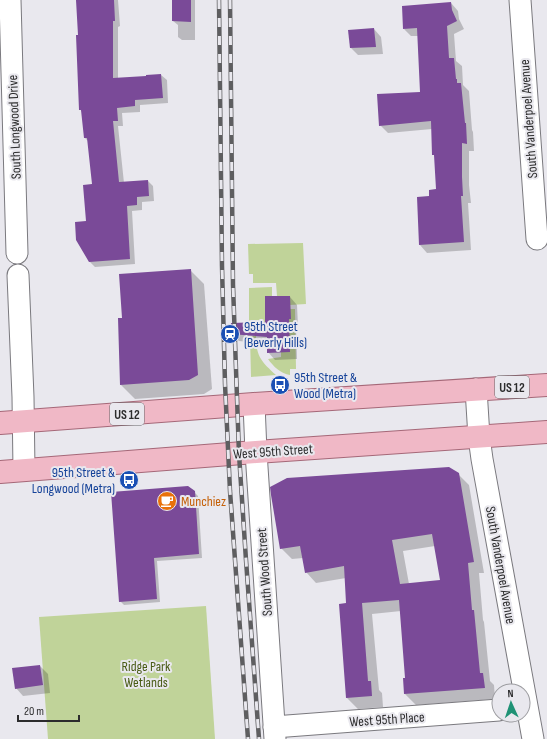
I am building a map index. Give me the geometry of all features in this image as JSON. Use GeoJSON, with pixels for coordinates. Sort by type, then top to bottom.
{"type":"FeatureCollection","features":[{"type":"Feature","properties":{"kind":"main road","name":"US 12"},"geometry":{"type":"LineString","coordinates":[[0,423],[254,404],[547,385]]}},
{"type":"Feature","properties":{"kind":"main road","name":"West 95th Street"},"geometry":{"type":"LineString","coordinates":[[0,472],[256,452],[547,432]]}},
{"type":"Feature","properties":{"kind":"street","name":"South Longwood Drive"},"geometry":{"type":"LineString","coordinates":[[10,0],[17,253]]}},
{"type":"Feature","properties":{"kind":"street","name":"South Vanderpoel Avenue"},"geometry":{"type":"LineString","coordinates":[[520,0],[537,239]]}},
{"type":"Feature","properties":{"kind":"street"},"geometry":{"type":"LineString","coordinates":[[18,275],[24,470]]}},
{"type":"Feature","properties":{"kind":"street","name":"South Vanderpoel Avenue"},"geometry":{"type":"LineString","coordinates":[[476,390],[479,437],[521,683]]}},
{"type":"Feature","properties":{"kind":"street","name":"South Wood Street"},"geometry":{"type":"LineString","coordinates":[[254,404],[275,733]]}},
{"type":"Feature","properties":{"kind":"street","name":"West 95th Place"},"geometry":{"type":"LineString","coordinates":[[275,733],[491,711]]}},
{"type":"Feature","properties":{"kind":"street","name":"South Vanderpoel Avenue"},"geometry":{"type":"LineString","coordinates":[[529,723],[533,739]]}},
{"type":"Feature","properties":{"kind":"green space"},"geometry":{"type":"Polygon","coordinates":[[[303,243],[306,304],[290,305],[290,296],[277,296],[276,283],[253,283],[253,274],[249,274],[248,244],[303,243]]]}},
{"type":"Feature","properties":{"kind":"green space"},"geometry":{"type":"Polygon","coordinates":[[[272,287],[272,296],[265,297],[265,318],[267,322],[249,322],[249,288],[272,287]]]}},
{"type":"Feature","properties":{"kind":"green space"},"geometry":{"type":"Polygon","coordinates":[[[290,309],[295,309],[296,369],[290,369],[290,375],[283,373],[268,359],[281,357],[281,352],[289,352],[290,309]]]}},
{"type":"Feature","properties":{"kind":"green space"},"geometry":{"type":"Polygon","coordinates":[[[250,336],[256,336],[257,349],[261,358],[276,375],[251,377],[250,336]]]}},
{"type":"Feature","properties":{"kind":"green space","name":"Ridge Park Wetlands"},"geometry":{"type":"Polygon","coordinates":[[[206,606],[215,739],[48,739],[39,617],[206,606]]]}},
{"type":"Feature","properties":{"kind":"building"},"geometry":{"type":"Polygon","coordinates":[[[76,0],[114,0],[115,21],[113,21],[113,78],[161,74],[163,98],[135,100],[135,106],[117,108],[118,121],[113,121],[119,182],[148,180],[149,196],[137,197],[137,205],[127,206],[130,259],[89,262],[76,240],[75,222],[86,221],[83,185],[92,184],[87,138],[84,138],[81,110],[79,110],[76,0]]]}},
{"type":"Feature","properties":{"kind":"building"},"geometry":{"type":"Polygon","coordinates":[[[172,0],[191,0],[191,22],[172,21],[172,0]]]}},
{"type":"Feature","properties":{"kind":"building"},"geometry":{"type":"Polygon","coordinates":[[[451,2],[452,10],[457,21],[447,26],[449,58],[454,58],[457,83],[461,83],[466,123],[467,144],[462,143],[463,196],[461,196],[464,242],[419,245],[417,197],[429,196],[429,190],[436,189],[434,155],[432,155],[431,121],[379,126],[377,94],[420,92],[417,28],[403,29],[402,6],[451,2]]]}},
{"type":"Feature","properties":{"kind":"building"},"geometry":{"type":"Polygon","coordinates":[[[374,28],[376,47],[350,48],[348,30],[374,28]]]}},
{"type":"Feature","properties":{"kind":"building"},"geometry":{"type":"Polygon","coordinates":[[[191,269],[198,375],[189,380],[120,385],[118,318],[122,318],[119,274],[191,269]]]}},
{"type":"Feature","properties":{"kind":"building"},"geometry":{"type":"Polygon","coordinates":[[[265,296],[290,296],[290,352],[267,353],[267,337],[230,334],[231,323],[265,322],[265,296]]]}},
{"type":"Feature","properties":{"kind":"building"},"geometry":{"type":"Polygon","coordinates":[[[449,467],[459,473],[474,562],[468,563],[472,610],[474,610],[480,673],[483,673],[485,688],[404,694],[403,678],[405,678],[399,600],[362,603],[368,681],[371,681],[372,696],[346,698],[339,604],[346,603],[344,566],[305,573],[300,546],[280,549],[270,487],[287,478],[449,467]],[[432,534],[392,540],[400,584],[440,580],[432,534]]]}},
{"type":"Feature","properties":{"kind":"building"},"geometry":{"type":"Polygon","coordinates":[[[188,486],[195,491],[199,554],[154,558],[157,599],[119,602],[111,492],[188,486]]]}},
{"type":"Feature","properties":{"kind":"building"},"geometry":{"type":"Polygon","coordinates":[[[40,665],[43,685],[15,689],[12,668],[40,665]]]}},
{"type":"Feature","properties":{"kind":"railway"},"geometry":{"type":"LineString","coordinates":[[219,0],[225,384],[230,491],[248,739]]}},
{"type":"Feature","properties":{"kind":"railway"},"geometry":{"type":"LineString","coordinates":[[230,0],[233,285],[239,454],[259,739]]}},
{"type":"Feature","properties":{"kind":"place","name":"95th Street (Beverly Hills)"},"geometry":{"type":"Point","coordinates":[230,334]}},
{"type":"Feature","properties":{"kind":"place","name":"95th Street & Wood (Metra)"},"geometry":{"type":"Point","coordinates":[280,385]}},
{"type":"Feature","properties":{"kind":"place","name":"95th Street & Longwood (Metra)"},"geometry":{"type":"Point","coordinates":[129,480]}},
{"type":"Feature","properties":{"kind":"place","name":"Munchiez"},"geometry":{"type":"Point","coordinates":[167,501]}}]}
